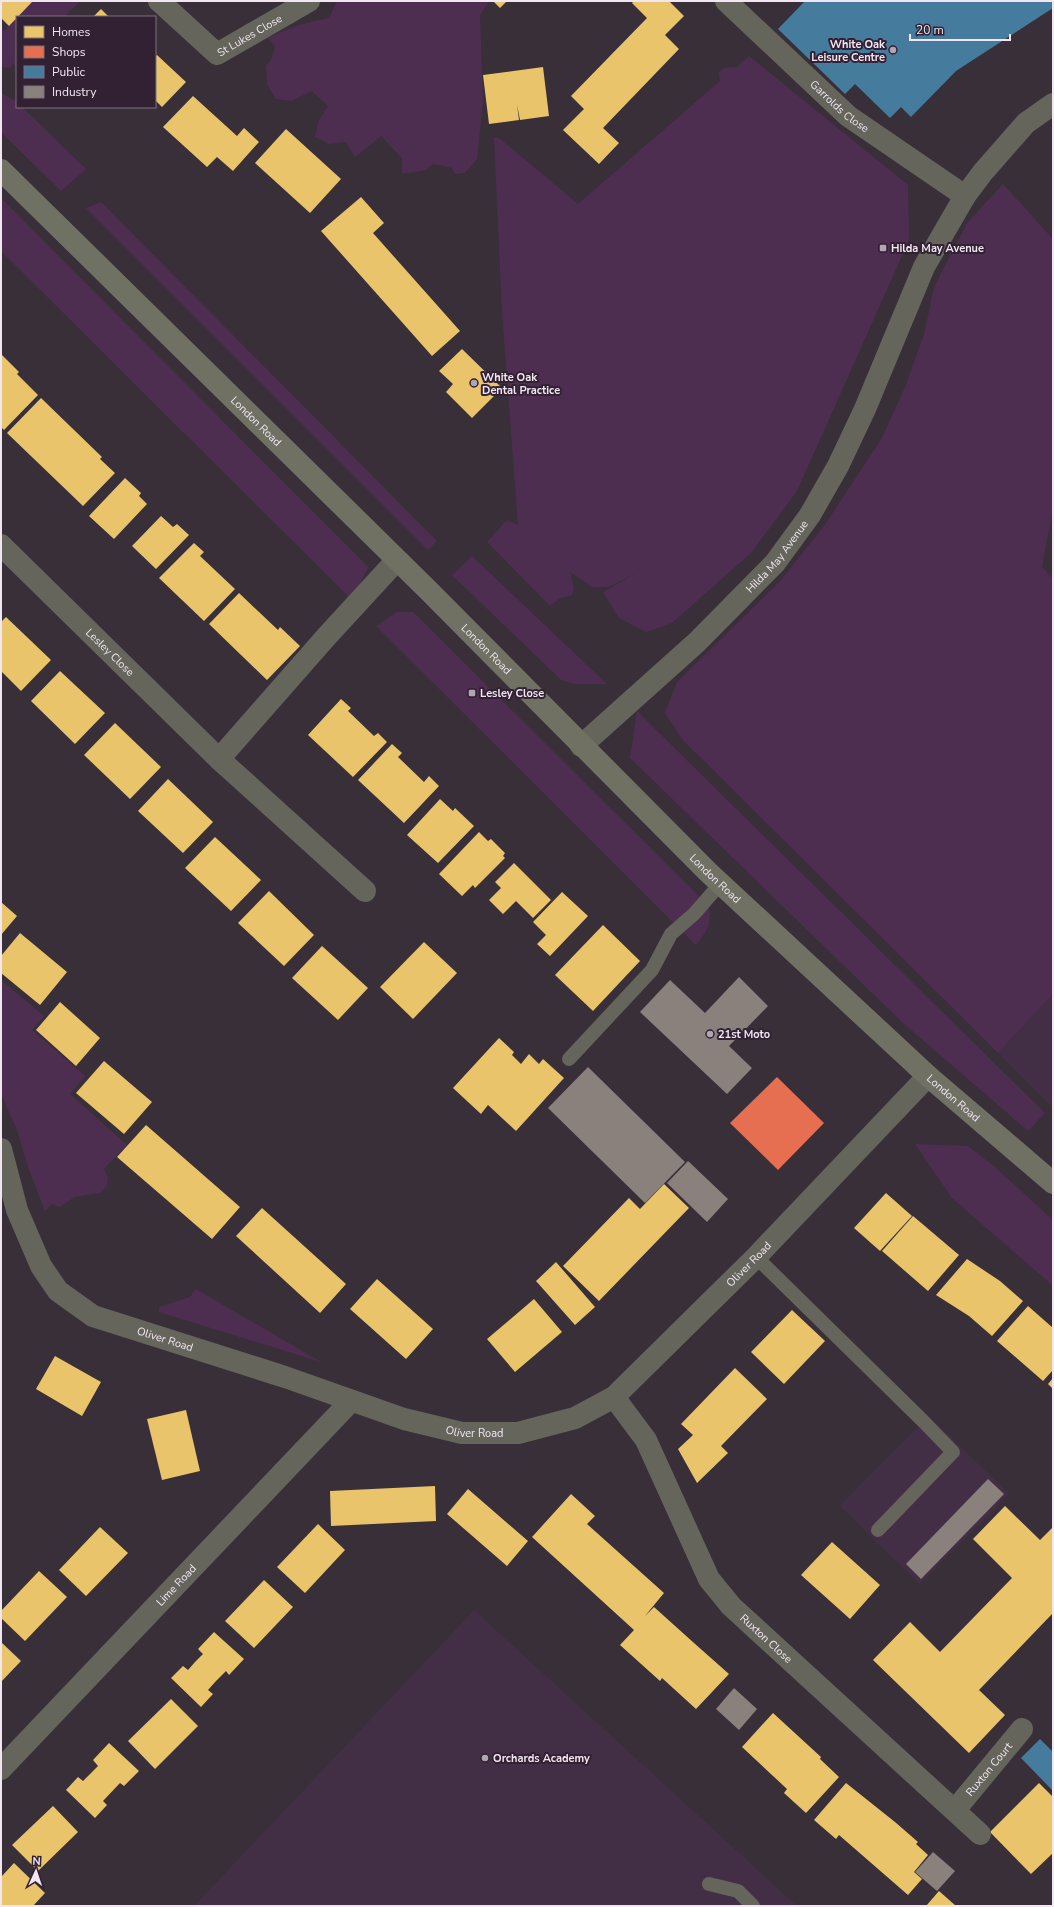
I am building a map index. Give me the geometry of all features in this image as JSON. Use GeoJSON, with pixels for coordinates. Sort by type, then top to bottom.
{"type":"FeatureCollection","features":[{"type":"Feature","properties":{"kind":"main road","name":"London Road"},"geometry":{"type":"LineString","coordinates":[[1,170],[396,561],[429,591],[581,746],[721,883],[928,1076],[1053,1183]]}},
{"type":"Feature","properties":{"kind":"street","name":"St Lukes Close"},"geometry":{"type":"LineString","coordinates":[[159,1],[217,54],[309,1]]}},
{"type":"Feature","properties":{"kind":"street","name":"Garrolds Close"},"geometry":{"type":"LineString","coordinates":[[726,1],[848,116],[965,196]]}},
{"type":"Feature","properties":{"kind":"street","name":"Hilda May Avenue"},"geometry":{"type":"LineString","coordinates":[[581,746],[708,631],[775,563],[810,515],[838,466],[865,409],[924,267],[965,196],[983,172],[1026,123],[1053,104]]}},
{"type":"Feature","properties":{"kind":"street","name":"Lesley Close"},"geometry":{"type":"LineString","coordinates":[[1,545],[219,759],[365,891]]}},
{"type":"Feature","properties":{"kind":"street"},"geometry":{"type":"LineString","coordinates":[[219,759],[327,636],[396,561]]}},
{"type":"Feature","properties":{"kind":"street","name":"Oliver Road"},"geometry":{"type":"LineString","coordinates":[[1,1149],[9,1212],[41,1266],[58,1291],[93,1316],[285,1377],[404,1419],[462,1433],[518,1433],[575,1418],[614,1397],[756,1257],[928,1076]]}},
{"type":"Feature","properties":{"kind":"street","name":"Ruxton Close"},"geometry":{"type":"LineString","coordinates":[[614,1397],[646,1440],[709,1579],[731,1606],[980,1834]]}},
{"type":"Feature","properties":{"kind":"street","name":"Lime Road"},"geometry":{"type":"LineString","coordinates":[[1,1769],[351,1401]]}},
{"type":"Feature","properties":{"kind":"street","name":"Ruxton Court"},"geometry":{"type":"LineString","coordinates":[[955,1810],[1022,1729]]}},
{"type":"Feature","properties":{"kind":"lane"},"geometry":{"type":"LineString","coordinates":[[569,1059],[652,970],[670,934],[694,914],[721,883]]}},
{"type":"Feature","properties":{"kind":"lane"},"geometry":{"type":"LineString","coordinates":[[756,1257],[953,1452],[878,1530]]}},
{"type":"Feature","properties":{"kind":"lane"},"geometry":{"type":"LineString","coordinates":[[709,1884],[738,1891],[753,1906]]}},
{"type":"Feature","properties":{"kind":"shaded area"},"geometry":{"type":"Polygon","coordinates":[[[33,1],[80,1],[65,16],[19,16],[33,1]]]}},
{"type":"Feature","properties":{"kind":"shaded area"},"geometry":{"type":"Polygon","coordinates":[[[337,1],[489,1],[480,15],[483,101],[477,159],[465,173],[455,174],[452,168],[433,164],[426,170],[402,174],[402,158],[381,136],[355,157],[346,142],[329,144],[315,137],[319,120],[328,106],[312,91],[291,101],[276,99],[267,84],[266,66],[271,60],[275,46],[268,38],[283,31],[313,21],[329,18],[337,1]]]}},
{"type":"Feature","properties":{"kind":"shaded area"},"geometry":{"type":"Polygon","coordinates":[[[16,19],[16,67],[12,63],[11,67],[5,68],[1,66],[1,28],[4,31],[16,19]]]}},
{"type":"Feature","properties":{"kind":"shaded area"},"geometry":{"type":"Polygon","coordinates":[[[749,56],[908,185],[909,240],[797,491],[751,553],[672,623],[646,632],[619,618],[603,592],[641,570],[609,587],[592,587],[570,572],[574,587],[572,595],[559,599],[550,606],[487,542],[507,520],[518,525],[502,312],[494,137],[499,138],[578,204],[720,81],[719,72],[724,68],[737,67],[749,56]]]}},
{"type":"Feature","properties":{"kind":"shaded area"},"geometry":{"type":"Polygon","coordinates":[[[1,93],[16,101],[16,108],[23,108],[86,169],[61,191],[1,132],[1,93]]]}},
{"type":"Feature","properties":{"kind":"shaded area"},"geometry":{"type":"Polygon","coordinates":[[[1003,184],[1053,239],[1053,509],[1042,567],[1053,579],[1053,994],[998,1053],[682,739],[665,713],[677,682],[780,581],[824,526],[882,438],[905,387],[924,335],[934,287],[967,223],[1003,184]]]}},
{"type":"Feature","properties":{"kind":"shaded area"},"geometry":{"type":"Polygon","coordinates":[[[1,198],[368,567],[352,600],[1,251],[1,198]]]}},
{"type":"Feature","properties":{"kind":"shaded area"},"geometry":{"type":"Polygon","coordinates":[[[101,202],[437,541],[428,550],[86,208],[101,202]]]}},
{"type":"Feature","properties":{"kind":"shaded area"},"geometry":{"type":"Polygon","coordinates":[[[472,556],[607,684],[574,684],[561,680],[452,575],[472,556]]]}},
{"type":"Feature","properties":{"kind":"shaded area"},"geometry":{"type":"Polygon","coordinates":[[[397,612],[413,612],[709,906],[710,918],[708,927],[696,945],[376,626],[397,612]]]}},
{"type":"Feature","properties":{"kind":"shaded area"},"geometry":{"type":"Polygon","coordinates":[[[637,711],[1045,1113],[1028,1131],[903,1023],[630,758],[637,711]]]}},
{"type":"Feature","properties":{"kind":"shaded area"},"geometry":{"type":"Polygon","coordinates":[[[1,980],[44,1016],[32,1030],[85,1076],[70,1094],[127,1145],[104,1169],[108,1177],[107,1186],[100,1193],[75,1197],[59,1207],[52,1204],[45,1211],[27,1164],[17,1130],[1,1094],[1,980]]]}},
{"type":"Feature","properties":{"kind":"shaded area"},"geometry":{"type":"Polygon","coordinates":[[[1053,994],[1053,1108],[998,1053],[1053,994]]]}},
{"type":"Feature","properties":{"kind":"shaded area"},"geometry":{"type":"Polygon","coordinates":[[[915,1144],[968,1146],[995,1167],[1053,1220],[1053,1286],[952,1198],[915,1144]]]}},
{"type":"Feature","properties":{"kind":"shaded area"},"geometry":{"type":"Polygon","coordinates":[[[196,1289],[321,1362],[159,1312],[159,1307],[190,1297],[196,1289]]]}},
{"type":"Feature","properties":{"kind":"shaded area"},"geometry":{"type":"Polygon","coordinates":[[[929,1416],[1009,1494],[920,1584],[840,1506],[929,1416]]]}},
{"type":"Feature","properties":{"kind":"shaded area","name":"Orchards Academy"},"geometry":{"type":"Polygon","coordinates":[[[474,1610],[797,1906],[194,1906],[474,1610]]]}},
{"type":"Feature","properties":{"kind":"building: Homes"},"geometry":{"type":"Polygon","coordinates":[[[1,1],[33,1],[19,16],[16,16],[16,19],[9,26],[1,18],[1,1]]]}},
{"type":"Feature","properties":{"kind":"building: Homes"},"geometry":{"type":"Polygon","coordinates":[[[493,1],[507,1],[500,8],[493,1]]]}},
{"type":"Feature","properties":{"kind":"building: Homes"},"geometry":{"type":"Polygon","coordinates":[[[634,1],[669,1],[684,16],[665,35],[679,49],[603,128],[619,143],[599,164],[563,130],[584,109],[571,96],[647,18],[632,3],[634,1]]]}},
{"type":"Feature","properties":{"kind":"building: Homes"},"geometry":{"type":"Polygon","coordinates":[[[101,9],[108,16],[94,16],[101,9]]]}},
{"type":"Feature","properties":{"kind":"building: Homes"},"geometry":{"type":"Polygon","coordinates":[[[157,55],[186,82],[162,107],[156,101],[157,55]]]}},
{"type":"Feature","properties":{"kind":"building: Homes"},"geometry":{"type":"Polygon","coordinates":[[[543,67],[549,116],[520,120],[517,105],[519,120],[489,124],[483,75],[543,67]]]}},
{"type":"Feature","properties":{"kind":"building: Homes"},"geometry":{"type":"Polygon","coordinates":[[[193,96],[237,136],[244,128],[259,142],[233,171],[217,157],[207,167],[163,127],[193,96]]]}},
{"type":"Feature","properties":{"kind":"building: Homes"},"geometry":{"type":"Polygon","coordinates":[[[286,129],[341,179],[310,213],[255,163],[286,129]]]}},
{"type":"Feature","properties":{"kind":"building: Homes"},"geometry":{"type":"Polygon","coordinates":[[[361,197],[384,223],[373,233],[460,331],[432,356],[321,231],[361,197]]]}},
{"type":"Feature","properties":{"kind":"building: Homes","name":"White Oak Dental Practice"},"geometry":{"type":"Polygon","coordinates":[[[462,349],[502,388],[472,418],[446,392],[453,384],[439,371],[462,349]]]}},
{"type":"Feature","properties":{"kind":"building: Homes"},"geometry":{"type":"Polygon","coordinates":[[[1,354],[19,372],[17,374],[38,395],[4,430],[1,427],[1,354]]]}},
{"type":"Feature","properties":{"kind":"building: Homes"},"geometry":{"type":"Polygon","coordinates":[[[41,398],[102,457],[100,459],[115,473],[83,506],[7,433],[41,398]]]}},
{"type":"Feature","properties":{"kind":"building: Homes"},"geometry":{"type":"Polygon","coordinates":[[[125,478],[141,493],[139,496],[147,504],[114,539],[89,516],[125,478]]]}},
{"type":"Feature","properties":{"kind":"building: Homes"},"geometry":{"type":"Polygon","coordinates":[[[161,516],[173,527],[177,524],[189,535],[156,569],[132,546],[161,516]]]}},
{"type":"Feature","properties":{"kind":"building: Homes"},"geometry":{"type":"Polygon","coordinates":[[[194,543],[204,552],[200,556],[235,589],[204,621],[159,578],[194,543]]]}},
{"type":"Feature","properties":{"kind":"building: Homes"},"geometry":{"type":"Polygon","coordinates":[[[239,593],[278,630],[280,627],[300,646],[267,680],[209,624],[239,593]]]}},
{"type":"Feature","properties":{"kind":"building: Homes"},"geometry":{"type":"Polygon","coordinates":[[[6,617],[51,660],[21,691],[1,671],[1,622],[6,617]]]}},
{"type":"Feature","properties":{"kind":"building: Homes"},"geometry":{"type":"Polygon","coordinates":[[[60,671],[105,713],[75,744],[31,701],[60,671]]]}},
{"type":"Feature","properties":{"kind":"building: Homes"},"geometry":{"type":"Polygon","coordinates":[[[341,699],[351,708],[348,711],[374,736],[378,733],[387,742],[353,777],[308,735],[341,699]]]}},
{"type":"Feature","properties":{"kind":"building: Homes"},"geometry":{"type":"Polygon","coordinates":[[[115,723],[161,767],[130,799],[84,755],[115,723]]]}},
{"type":"Feature","properties":{"kind":"building: Homes"},"geometry":{"type":"Polygon","coordinates":[[[392,744],[402,753],[398,757],[424,782],[429,776],[439,786],[404,823],[358,780],[392,744]]]}},
{"type":"Feature","properties":{"kind":"building: Homes"},"geometry":{"type":"Polygon","coordinates":[[[168,779],[213,822],[183,853],[138,811],[168,779]]]}},
{"type":"Feature","properties":{"kind":"building: Homes"},"geometry":{"type":"Polygon","coordinates":[[[440,799],[453,811],[455,808],[474,826],[438,863],[407,835],[440,799]]]}},
{"type":"Feature","properties":{"kind":"building: Homes"},"geometry":{"type":"Polygon","coordinates":[[[479,832],[488,841],[491,839],[505,853],[503,856],[505,858],[475,888],[473,885],[462,896],[439,874],[479,832]]]}},
{"type":"Feature","properties":{"kind":"building: Homes"},"geometry":{"type":"Polygon","coordinates":[[[215,837],[261,880],[231,911],[185,868],[215,837]]]}},
{"type":"Feature","properties":{"kind":"building: Homes"},"geometry":{"type":"Polygon","coordinates":[[[514,863],[551,900],[533,918],[516,901],[503,914],[489,900],[501,888],[495,882],[514,863]]]}},
{"type":"Feature","properties":{"kind":"building: Homes"},"geometry":{"type":"Polygon","coordinates":[[[269,891],[314,935],[284,966],[238,923],[269,891]]]}},
{"type":"Feature","properties":{"kind":"building: Homes"},"geometry":{"type":"Polygon","coordinates":[[[562,892],[588,916],[550,956],[537,944],[546,935],[533,922],[562,892]]]}},
{"type":"Feature","properties":{"kind":"building: Homes"},"geometry":{"type":"Polygon","coordinates":[[[1,902],[17,916],[1,935],[1,902]]]}},
{"type":"Feature","properties":{"kind":"building: Homes"},"geometry":{"type":"Polygon","coordinates":[[[603,925],[640,961],[593,1011],[555,975],[603,925]]]}},
{"type":"Feature","properties":{"kind":"building: Homes"},"geometry":{"type":"Polygon","coordinates":[[[20,933],[67,972],[40,1005],[1,973],[1,956],[20,933]]]}},
{"type":"Feature","properties":{"kind":"building: Homes"},"geometry":{"type":"Polygon","coordinates":[[[424,942],[457,973],[413,1019],[380,987],[424,942]]]}},
{"type":"Feature","properties":{"kind":"building: Homes"},"geometry":{"type":"Polygon","coordinates":[[[322,946],[368,988],[338,1020],[292,978],[322,946]]]}},
{"type":"Feature","properties":{"kind":"building: Homes"},"geometry":{"type":"Polygon","coordinates":[[[60,1002],[100,1038],[76,1066],[36,1030],[60,1002]]]}},
{"type":"Feature","properties":{"kind":"building: Homes"},"geometry":{"type":"Polygon","coordinates":[[[499,1038],[514,1052],[512,1055],[521,1064],[529,1054],[539,1064],[543,1059],[564,1078],[516,1131],[488,1105],[481,1114],[453,1088],[499,1038]]]}},
{"type":"Feature","properties":{"kind":"building: Homes"},"geometry":{"type":"Polygon","coordinates":[[[104,1061],[152,1102],[124,1134],[76,1093],[104,1061]]]}},
{"type":"Feature","properties":{"kind":"building: Homes"},"geometry":{"type":"Polygon","coordinates":[[[146,1125],[240,1207],[212,1239],[117,1157],[146,1125]]]}},
{"type":"Feature","properties":{"kind":"building: Homes"},"geometry":{"type":"Polygon","coordinates":[[[664,1184],[689,1208],[599,1301],[563,1266],[629,1198],[640,1209],[664,1184]]]}},
{"type":"Feature","properties":{"kind":"building: Homes"},"geometry":{"type":"Polygon","coordinates":[[[886,1193],[912,1216],[880,1251],[854,1228],[886,1193]]]}},
{"type":"Feature","properties":{"kind":"building: Homes"},"geometry":{"type":"Polygon","coordinates":[[[262,1208],[346,1284],[320,1313],[236,1236],[262,1208]]]}},
{"type":"Feature","properties":{"kind":"building: Homes"},"geometry":{"type":"Polygon","coordinates":[[[913,1216],[959,1255],[928,1291],[882,1251],[913,1216]]]}},
{"type":"Feature","properties":{"kind":"building: Homes"},"geometry":{"type":"Polygon","coordinates":[[[967,1259],[1000,1281],[1023,1301],[992,1336],[969,1316],[936,1295],[967,1259]]]}},
{"type":"Feature","properties":{"kind":"building: Homes"},"geometry":{"type":"Polygon","coordinates":[[[556,1262],[595,1307],[575,1325],[536,1281],[556,1262]]]}},
{"type":"Feature","properties":{"kind":"building: Homes"},"geometry":{"type":"Polygon","coordinates":[[[377,1279],[433,1329],[406,1359],[350,1309],[377,1279]]]}},
{"type":"Feature","properties":{"kind":"building: Homes"},"geometry":{"type":"Polygon","coordinates":[[[534,1299],[562,1332],[515,1372],[487,1339],[534,1299]]]}},
{"type":"Feature","properties":{"kind":"building: Homes"},"geometry":{"type":"Polygon","coordinates":[[[1028,1306],[1053,1328],[1053,1370],[1043,1381],[997,1341],[1028,1306]]]}},
{"type":"Feature","properties":{"kind":"building: Homes"},"geometry":{"type":"Polygon","coordinates":[[[792,1310],[825,1341],[784,1384],[751,1352],[792,1310]]]}},
{"type":"Feature","properties":{"kind":"building: Homes"},"geometry":{"type":"Polygon","coordinates":[[[55,1356],[101,1382],[82,1416],[36,1389],[55,1356]]]}},
{"type":"Feature","properties":{"kind":"building: Homes"},"geometry":{"type":"Polygon","coordinates":[[[735,1368],[767,1399],[721,1446],[728,1453],[697,1483],[678,1449],[693,1435],[681,1424],[735,1368]]]}},
{"type":"Feature","properties":{"kind":"building: Homes"},"geometry":{"type":"Polygon","coordinates":[[[1053,1378],[1053,1389],[1048,1384],[1053,1378]]]}},
{"type":"Feature","properties":{"kind":"building: Homes"},"geometry":{"type":"Polygon","coordinates":[[[186,1410],[200,1471],[162,1480],[147,1419],[186,1410]]]}},
{"type":"Feature","properties":{"kind":"building: Homes"},"geometry":{"type":"Polygon","coordinates":[[[435,1486],[436,1521],[331,1526],[330,1491],[435,1486]]]}},
{"type":"Feature","properties":{"kind":"building: Homes"},"geometry":{"type":"Polygon","coordinates":[[[468,1489],[528,1541],[507,1566],[447,1514],[468,1489]]]}},
{"type":"Feature","properties":{"kind":"building: Homes"},"geometry":{"type":"Polygon","coordinates":[[[571,1494],[595,1516],[587,1524],[664,1593],[645,1616],[654,1607],[729,1674],[696,1709],[662,1678],[660,1681],[620,1645],[634,1630],[532,1537],[571,1494]]]}},
{"type":"Feature","properties":{"kind":"building: Homes"},"geometry":{"type":"Polygon","coordinates":[[[1005,1506],[1040,1540],[1053,1527],[1053,1613],[979,1690],[1005,1715],[969,1753],[873,1660],[910,1622],[940,1652],[1012,1578],[973,1539],[1005,1506]]]}},
{"type":"Feature","properties":{"kind":"building: Homes"},"geometry":{"type":"Polygon","coordinates":[[[318,1524],[345,1550],[305,1593],[277,1567],[318,1524]]]}},
{"type":"Feature","properties":{"kind":"building: Homes"},"geometry":{"type":"Polygon","coordinates":[[[100,1527],[128,1553],[86,1596],[59,1570],[100,1527]]]}},
{"type":"Feature","properties":{"kind":"building: Homes"},"geometry":{"type":"Polygon","coordinates":[[[832,1542],[880,1585],[850,1619],[801,1575],[832,1542]]]}},
{"type":"Feature","properties":{"kind":"building: Homes"},"geometry":{"type":"Polygon","coordinates":[[[39,1571],[67,1597],[25,1641],[1,1618],[1,1611],[39,1571]]]}},
{"type":"Feature","properties":{"kind":"building: Homes"},"geometry":{"type":"Polygon","coordinates":[[[264,1580],[293,1607],[254,1648],[225,1621],[264,1580]]]}},
{"type":"Feature","properties":{"kind":"building: Homes"},"geometry":{"type":"Polygon","coordinates":[[[214,1632],[244,1659],[229,1675],[226,1671],[216,1681],[208,1690],[213,1694],[201,1707],[171,1678],[183,1666],[188,1670],[203,1654],[198,1649],[214,1632]]]}},
{"type":"Feature","properties":{"kind":"building: Homes"},"geometry":{"type":"Polygon","coordinates":[[[1,1642],[21,1661],[1,1682],[1,1642]]]}},
{"type":"Feature","properties":{"kind":"building: Homes"},"geometry":{"type":"Polygon","coordinates":[[[171,1699],[198,1726],[155,1769],[128,1741],[171,1699]]]}},
{"type":"Feature","properties":{"kind":"building: Homes"},"geometry":{"type":"Polygon","coordinates":[[[773,1713],[821,1757],[820,1759],[839,1777],[806,1813],[784,1793],[787,1789],[742,1747],[773,1713]]]}},
{"type":"Feature","properties":{"kind":"building: Homes"},"geometry":{"type":"Polygon","coordinates":[[[109,1743],[139,1771],[124,1786],[120,1783],[103,1801],[107,1805],[95,1818],[66,1790],[78,1777],[83,1781],[98,1766],[93,1760],[109,1743]]]}},
{"type":"Feature","properties":{"kind":"building: Homes"},"geometry":{"type":"Polygon","coordinates":[[[846,1783],[918,1842],[916,1844],[928,1855],[914,1872],[922,1879],[908,1895],[839,1835],[836,1839],[814,1820],[846,1783]]]}},
{"type":"Feature","properties":{"kind":"building: Homes"},"geometry":{"type":"Polygon","coordinates":[[[1039,1783],[1053,1797],[1053,1853],[1031,1874],[990,1832],[1039,1783]]]}},
{"type":"Feature","properties":{"kind":"building: Homes"},"geometry":{"type":"Polygon","coordinates":[[[53,1806],[78,1832],[38,1871],[12,1845],[53,1806]]]}},
{"type":"Feature","properties":{"kind":"building: Homes"},"geometry":{"type":"Polygon","coordinates":[[[14,1863],[45,1893],[33,1906],[1,1906],[1,1877],[14,1863]]]}},
{"type":"Feature","properties":{"kind":"building: Homes"},"geometry":{"type":"Polygon","coordinates":[[[939,1891],[956,1906],[926,1906],[939,1891]]]}},
{"type":"Feature","properties":{"kind":"building: Shops"},"geometry":{"type":"Polygon","coordinates":[[[777,1077],[824,1123],[778,1170],[730,1123],[777,1077]]]}},
{"type":"Feature","properties":{"kind":"building: Public","name":"White Oak Leisure Centre"},"geometry":{"type":"Polygon","coordinates":[[[805,1],[1053,1],[1053,8],[956,71],[911,117],[901,107],[890,118],[855,84],[845,94],[778,29],[805,1]]]}},
{"type":"Feature","properties":{"kind":"building: Public"},"geometry":{"type":"Polygon","coordinates":[[[1040,1739],[1053,1752],[1053,1791],[1021,1758],[1040,1739]]]}},
{"type":"Feature","properties":{"kind":"building: Industry"},"geometry":{"type":"Polygon","coordinates":[[[739,977],[768,1006],[729,1046],[752,1068],[727,1094],[640,1012],[670,980],[705,1013],[739,977]]]}},
{"type":"Feature","properties":{"kind":"building: Industry"},"geometry":{"type":"Polygon","coordinates":[[[588,1067],[685,1162],[645,1203],[548,1108],[588,1067]]]}},
{"type":"Feature","properties":{"kind":"building: Industry"},"geometry":{"type":"Polygon","coordinates":[[[688,1161],[728,1199],[707,1222],[667,1183],[688,1161]]]}},
{"type":"Feature","properties":{"kind":"building: Industry"},"geometry":{"type":"Polygon","coordinates":[[[988,1479],[1004,1494],[921,1579],[906,1564],[988,1479]]]}},
{"type":"Feature","properties":{"kind":"building: Industry"},"geometry":{"type":"Polygon","coordinates":[[[734,1688],[757,1709],[739,1730],[716,1709],[734,1688]]]}},
{"type":"Feature","properties":{"kind":"building: Industry"},"geometry":{"type":"Polygon","coordinates":[[[933,1852],[955,1871],[937,1891],[915,1872],[933,1852]]]}},
{"type":"Feature","properties":{"kind":"place","name":"White Oak Leisure Centre"},"geometry":{"type":"Point","coordinates":[893,50]}},
{"type":"Feature","properties":{"kind":"place","name":"Hilda May Avenue"},"geometry":{"type":"Point","coordinates":[883,248]}},
{"type":"Feature","properties":{"kind":"place","name":"White Oak Dental Practice"},"geometry":{"type":"Point","coordinates":[474,383]}},
{"type":"Feature","properties":{"kind":"place","name":"Lesley Close"},"geometry":{"type":"Point","coordinates":[472,693]}},
{"type":"Feature","properties":{"kind":"place","name":"21st Moto"},"geometry":{"type":"Point","coordinates":[710,1034]}},
{"type":"Feature","properties":{"kind":"place","name":"Orchards Academy"},"geometry":{"type":"Point","coordinates":[485,1758]}}]}
